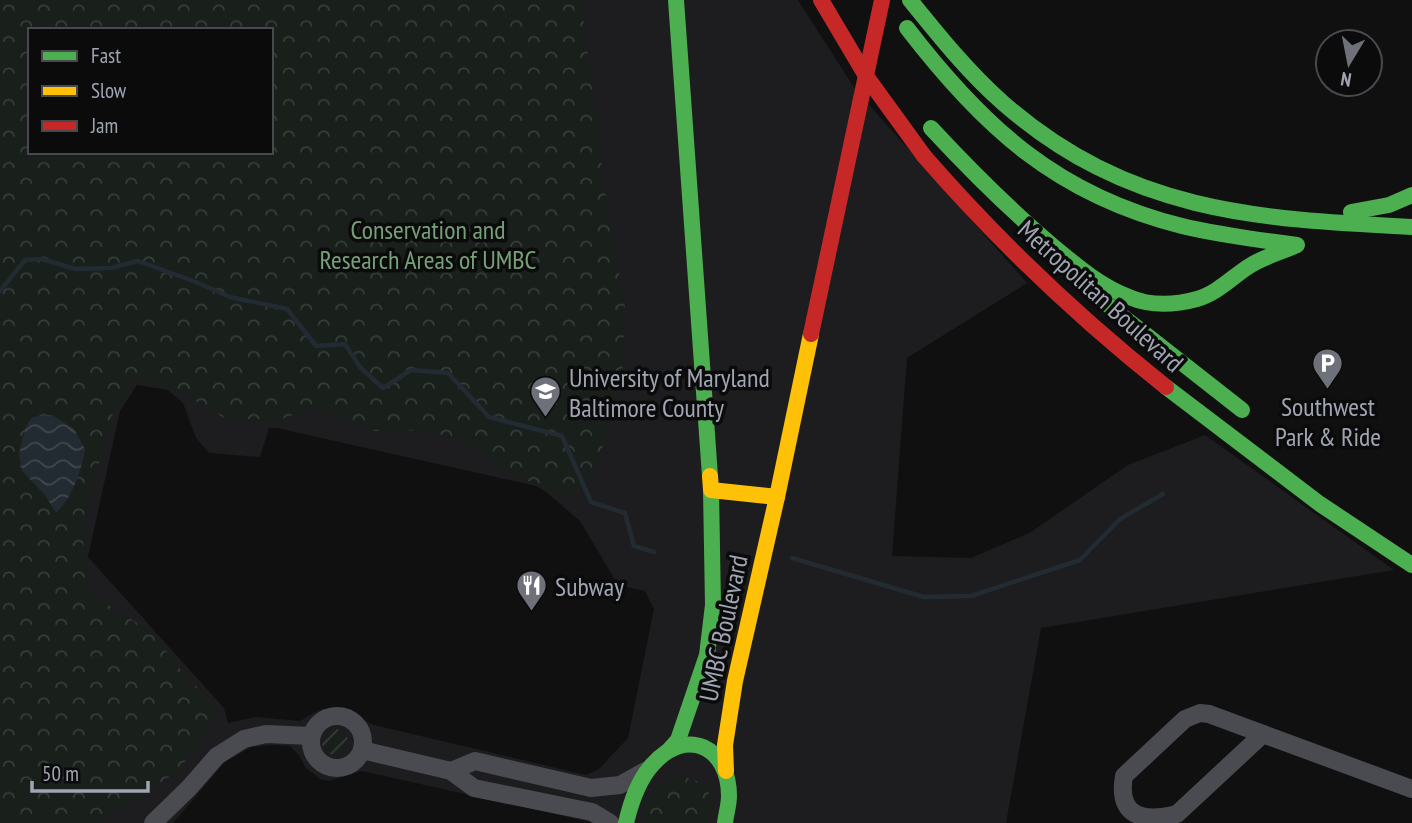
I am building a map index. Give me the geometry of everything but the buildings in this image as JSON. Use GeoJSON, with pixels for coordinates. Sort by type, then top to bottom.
{"type":"FeatureCollection","features":[{"type":"Feature","properties":{"kind":"main road","name":"UMBC Boulevard"},"geometry":{"type":"LineString","coordinates":[[626,823],[631,801],[649,769],[678,740],[707,654],[713,605],[711,491],[676,0]]}},
{"type":"Feature","properties":{"kind":"main road"},"geometry":{"type":"LineString","coordinates":[[821,0],[883,71]]}},
{"type":"Feature","properties":{"kind":"main road","name":"Metropolitan Boulevard"},"geometry":{"type":"LineString","coordinates":[[821,0],[866,76],[926,136],[958,198],[1009,249],[1152,376],[1301,489],[1412,565]]}},
{"type":"Feature","properties":{"kind":"main road"},"geometry":{"type":"LineString","coordinates":[[910,0],[982,83],[1011,110],[1047,136],[1127,182],[1167,197],[1211,208],[1412,227]]}},
{"type":"Feature","properties":{"kind":"main road","name":"UMBC Boulevard"},"geometry":{"type":"LineString","coordinates":[[725,823],[729,796],[725,745],[735,681],[891,7]]}},
{"type":"Feature","properties":{"kind":"main road"},"geometry":{"type":"LineString","coordinates":[[891,7],[943,75],[996,129],[1035,160],[1080,186],[1163,221],[1207,232],[1297,245],[1251,265],[1236,278],[1200,298],[1176,303],[1151,303],[1130,298],[1082,270],[926,136]]}},
{"type":"Feature","properties":{"kind":"main road"},"geometry":{"type":"LineString","coordinates":[[926,136],[967,187],[1019,236],[1242,410]]}},
{"type":"Feature","properties":{"kind":"main road"},"geometry":{"type":"LineString","coordinates":[[1264,215],[1361,212],[1389,205],[1412,195]]}},
{"type":"Feature","properties":{"kind":"main road"},"geometry":{"type":"LineString","coordinates":[[711,491],[777,497]]}},
{"type":"Feature","properties":{"kind":"main road"},"geometry":{"type":"LineString","coordinates":[[669,750],[689,744],[705,746],[717,755],[726,771]]}},
{"type":"Feature","properties":{"kind":"street"},"geometry":{"type":"LineString","coordinates":[[1263,734],[1177,814],[1150,822],[1132,814],[1123,803],[1124,776],[1185,719],[1200,713],[1209,714],[1412,789]]}},
{"type":"Feature","properties":{"kind":"street"},"geometry":{"type":"LineString","coordinates":[[344,716],[358,726],[362,733],[362,750],[351,764],[334,768],[318,761],[310,745],[311,736],[314,728],[327,717],[344,716]]}},
{"type":"Feature","properties":{"kind":"street"},"geometry":{"type":"LineString","coordinates":[[153,823],[217,756],[244,740],[266,734],[311,736]]}},
{"type":"Feature","properties":{"kind":"street"},"geometry":{"type":"LineString","coordinates":[[362,750],[451,771],[474,788],[592,813],[610,823]]}},
{"type":"Feature","properties":{"kind":"street"},"geometry":{"type":"LineString","coordinates":[[451,771],[475,761],[591,788],[621,785],[649,769]]}},
{"type":"Feature","properties":{"kind":"shaded area","name":"University of Maryland Baltimore County"},"geometry":{"type":"Polygon","coordinates":[[[0,0],[798,0],[855,89],[1027,283],[907,358],[892,556],[971,558],[1031,532],[1128,465],[1205,435],[1394,570],[1041,628],[1006,823],[595,823],[362,771],[329,781],[320,779],[306,768],[290,746],[272,745],[251,747],[225,762],[173,823],[0,823],[0,0]],[[137,385],[120,411],[88,557],[224,708],[228,723],[256,717],[300,721],[319,710],[344,707],[370,724],[586,775],[599,769],[628,738],[654,609],[645,591],[618,585],[580,521],[545,491],[536,486],[277,428],[269,428],[260,457],[209,453],[196,438],[183,403],[168,390],[137,385]]]}},
{"type":"Feature","properties":{"kind":"green space","name":"Conservation and Research Areas of UMBC"},"geometry":{"type":"Polygon","coordinates":[[[0,0],[581,0],[607,207],[625,307],[622,378],[613,416],[590,483],[563,497],[499,467],[469,444],[427,430],[371,431],[317,407],[281,419],[226,419],[179,391],[138,377],[113,413],[82,524],[87,592],[153,633],[179,668],[218,710],[179,771],[96,823],[0,823],[0,0]]]}},
{"type":"Feature","properties":{"kind":"green space"},"geometry":{"type":"Polygon","coordinates":[[[335,729],[344,733],[348,742],[344,751],[335,755],[326,751],[322,742],[326,733],[335,729]]]}},
{"type":"Feature","properties":{"kind":"green space"},"geometry":{"type":"Polygon","coordinates":[[[681,777],[705,786],[711,805],[710,823],[643,823],[648,799],[658,788],[681,777]]]}},
{"type":"Feature","properties":{"kind":"water"},"geometry":{"type":"Polygon","coordinates":[[[52,415],[74,429],[85,449],[75,483],[56,513],[45,495],[22,471],[19,454],[25,429],[32,417],[52,415]]]}},
{"type":"Feature","properties":{"kind":"waterway"},"geometry":{"type":"LineString","coordinates":[[0,291],[25,260],[42,259],[75,269],[111,268],[138,261],[230,297],[287,309],[316,346],[345,344],[360,367],[383,388],[411,370],[448,373],[489,417],[562,436],[591,502],[625,513],[634,546],[654,552]]}},
{"type":"Feature","properties":{"kind":"waterway"},"geometry":{"type":"LineString","coordinates":[[792,558],[924,597],[971,596],[1080,560],[1120,519],[1163,494]]}},
{"type":"Feature","properties":{"kind":"traffic: fast"},"geometry":{"type":"LineString","coordinates":[[676,0],[710,476]]}},
{"type":"Feature","properties":{"kind":"traffic: fast"},"geometry":{"type":"LineString","coordinates":[[910,0],[966,66],[1003,103],[1050,139],[1097,167],[1146,188],[1195,203],[1246,213],[1299,220],[1412,227]]}},
{"type":"Feature","properties":{"kind":"traffic: fast"},"geometry":{"type":"LineString","coordinates":[[907,28],[964,96],[994,126],[1060,176],[1137,213],[1225,235],[1297,245]]}},
{"type":"Feature","properties":{"kind":"traffic: fast"},"geometry":{"type":"LineString","coordinates":[[931,128],[1022,219],[1054,247],[1099,281],[1137,300],[1163,304],[1197,299],[1219,289],[1256,262],[1295,246]]}},
{"type":"Feature","properties":{"kind":"traffic: fast"},"geometry":{"type":"LineString","coordinates":[[1351,212],[1389,205],[1412,195]]}},
{"type":"Feature","properties":{"kind":"traffic: fast"},"geometry":{"type":"LineString","coordinates":[[1094,294],[1242,410]]}},
{"type":"Feature","properties":{"kind":"traffic: fast"},"geometry":{"type":"LineString","coordinates":[[1166,387],[1320,504],[1412,565]]}},
{"type":"Feature","properties":{"kind":"traffic: fast"},"geometry":{"type":"LineString","coordinates":[[669,750],[678,740],[707,655],[713,605],[711,490]]}},
{"type":"Feature","properties":{"kind":"traffic: fast"},"geometry":{"type":"LineString","coordinates":[[626,823],[636,792],[653,764],[666,752],[679,746],[692,745],[704,747],[714,754],[722,765],[729,796],[725,823]]}},
{"type":"Feature","properties":{"kind":"traffic: slow"},"geometry":{"type":"LineString","coordinates":[[710,476],[711,490],[777,497],[811,334]]}},
{"type":"Feature","properties":{"kind":"traffic: slow"},"geometry":{"type":"LineString","coordinates":[[726,771],[725,745],[735,681],[777,497]]}},
{"type":"Feature","properties":{"kind":"traffic: jam"},"geometry":{"type":"LineString","coordinates":[[821,0],[866,76],[924,156]]}},
{"type":"Feature","properties":{"kind":"traffic: jam"},"geometry":{"type":"LineString","coordinates":[[811,334],[882,0]]}},
{"type":"Feature","properties":{"kind":"traffic: jam"},"geometry":{"type":"LineString","coordinates":[[924,156],[1040,277],[1166,387]]}},
{"type":"Feature","properties":{"kind":"place","name":"Southwest Park & Ride"},"geometry":{"type":"Point","coordinates":[1328,390]}},
{"type":"Feature","properties":{"kind":"place","name":"University of Maryland Baltimore County"},"geometry":{"type":"Point","coordinates":[546,419]}},
{"type":"Feature","properties":{"kind":"place","name":"Subway"},"geometry":{"type":"Point","coordinates":[532,613]}}]}
